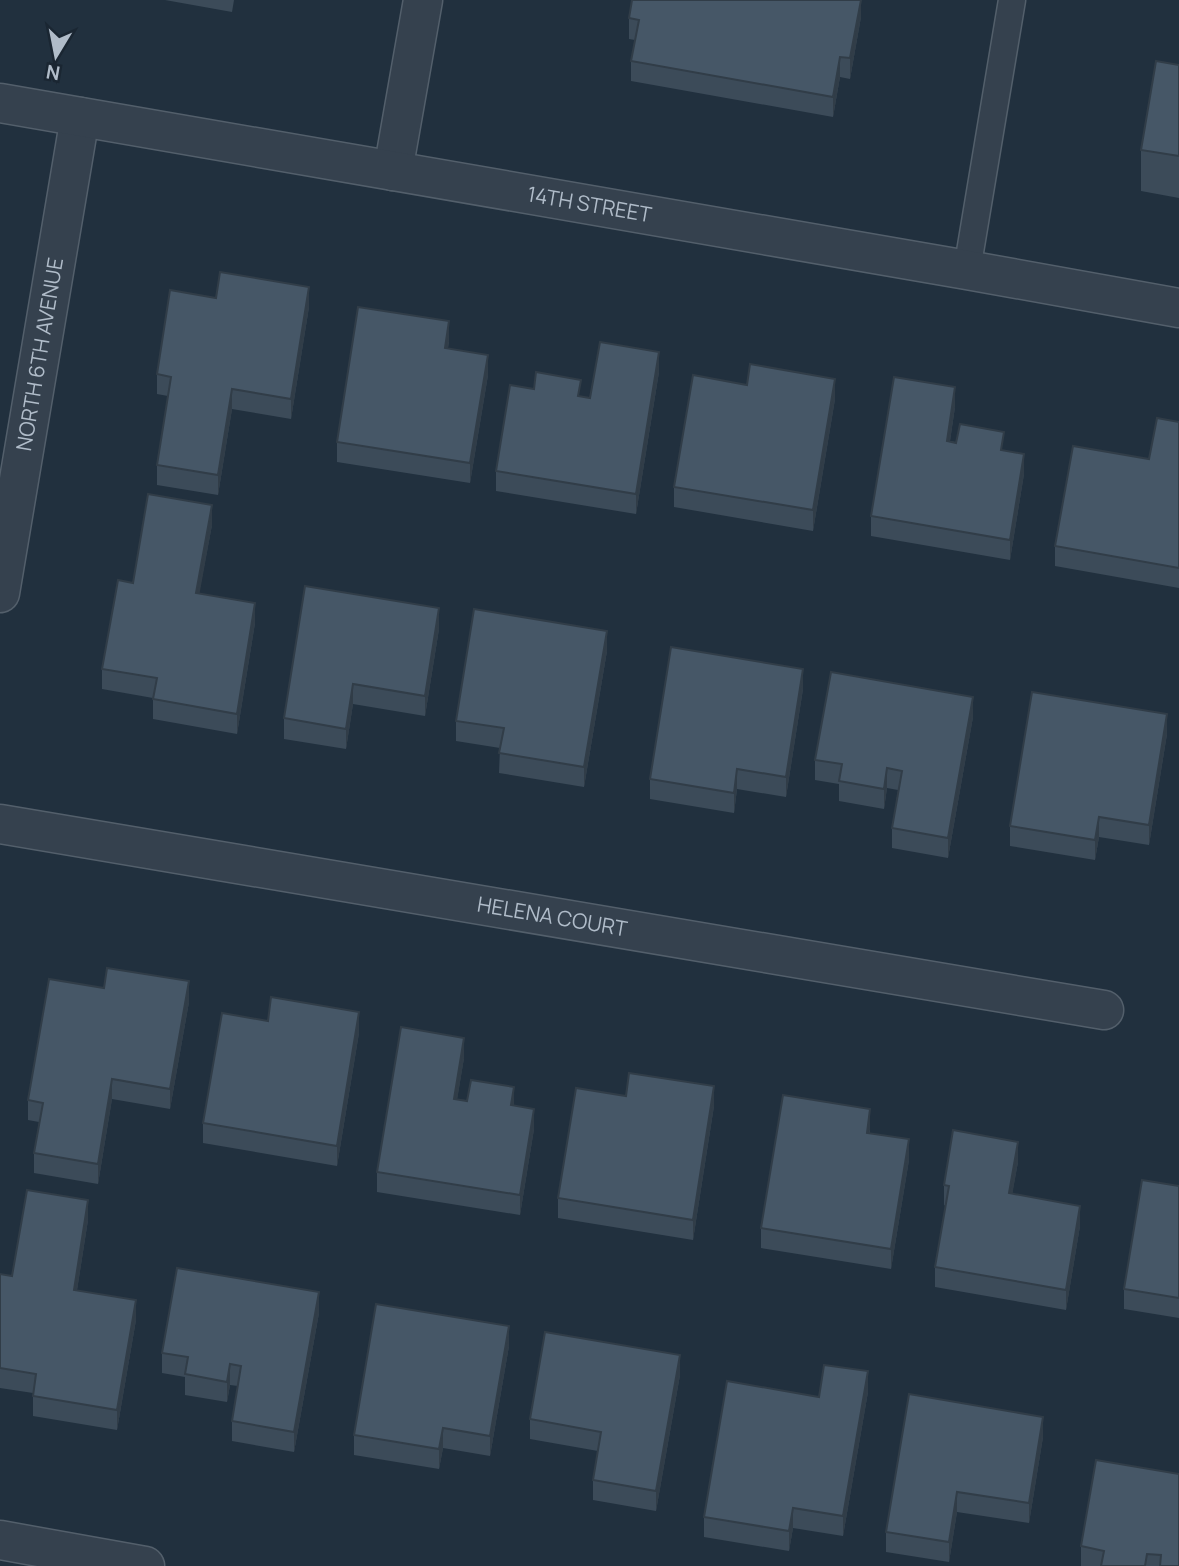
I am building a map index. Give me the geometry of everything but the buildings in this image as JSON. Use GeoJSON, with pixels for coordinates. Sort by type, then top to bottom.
{"type":"FeatureCollection","features":[{"type":"Feature","properties":{"kind":"street"},"geometry":{"type":"LineString","coordinates":[[393,171],[423,0]]}},
{"type":"Feature","properties":{"kind":"street","name":"14TH STREET"},"geometry":{"type":"LineString","coordinates":[[0,103],[1179,308]]}},
{"type":"Feature","properties":{"kind":"street","name":"NORTH 6TH AVENUE"},"geometry":{"type":"LineString","coordinates":[[0,593],[80,117]]}},
{"type":"Feature","properties":{"kind":"street","name":"HELENA COURT"},"geometry":{"type":"LineString","coordinates":[[0,824],[1104,1010]]}},
{"type":"Feature","properties":{"kind":"street"},"geometry":{"type":"LineString","coordinates":[[0,1540],[145,1566]]}},
{"type":"Feature","properties":{"kind":"lane"},"geometry":{"type":"LineString","coordinates":[[967,270],[1012,0]]}}]}
